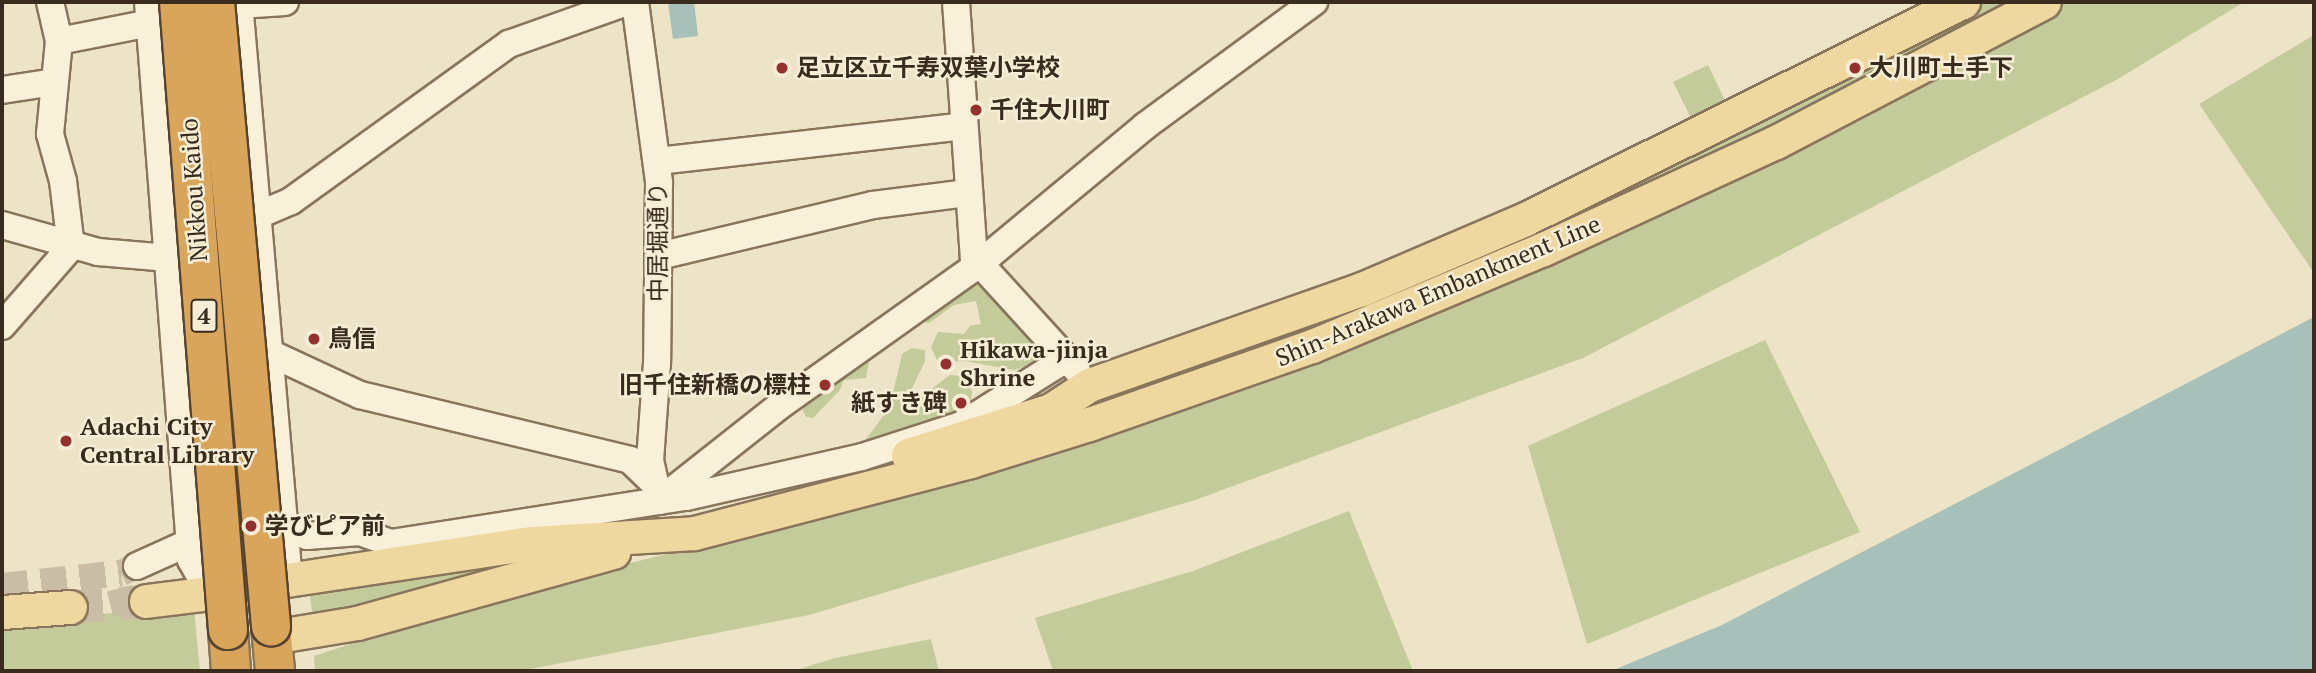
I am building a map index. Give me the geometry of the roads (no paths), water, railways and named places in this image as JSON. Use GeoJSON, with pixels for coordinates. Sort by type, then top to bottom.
{"type":"FeatureCollection","features":[{"type":"Feature","properties":{"kind":"highway","name":"Nikkou Kaido"},"geometry":{"type":"LineString","coordinates":[[231,3],[273,649]]}},
{"type":"Feature","properties":{"kind":"highway","name":"Nikkou Kaido"},"geometry":{"type":"LineString","coordinates":[[159,9],[230,655]]}},
{"type":"Feature","properties":{"kind":"main road","name":"Shin-Arakawa Embankment Line"},"geometry":{"type":"LineString","coordinates":[[803,505],[808,493],[827,479],[1051,410],[1089,385],[1362,289],[1525,219],[1963,2]]}},
{"type":"Feature","properties":{"kind":"main road","name":"Shin-Arakawa Embankment Line"},"geometry":{"type":"LineString","coordinates":[[273,649],[669,536],[803,505],[1089,424],[1413,306],[1776,142],[2045,2]]}},
{"type":"Feature","properties":{"kind":"main road","name":"Shin-Arakawa Embankment Line"},"geometry":{"type":"LineString","coordinates":[[284,580],[541,541],[669,536]]}},
{"type":"Feature","properties":{"kind":"main road"},"geometry":{"type":"LineString","coordinates":[[146,598],[217,591]]}},
{"type":"Feature","properties":{"kind":"main road"},"geometry":{"type":"LineString","coordinates":[[2,611],[69,607]]}},
{"type":"Feature","properties":{"kind":"street"},"geometry":{"type":"LineString","coordinates":[[2,326],[71,247],[63,181],[50,134],[59,41],[50,2]]}},
{"type":"Feature","properties":{"kind":"street"},"geometry":{"type":"LineString","coordinates":[[284,580],[264,350],[256,216],[231,3],[285,2]]}},
{"type":"Feature","properties":{"kind":"street"},"geometry":{"type":"LineString","coordinates":[[256,216],[291,201],[509,44],[627,2]]}},
{"type":"Feature","properties":{"kind":"street","name":"中居堀通り"},"geometry":{"type":"LineString","coordinates":[[635,2],[658,161],[659,256],[650,460],[657,492]]}},
{"type":"Feature","properties":{"kind":"street"},"geometry":{"type":"LineString","coordinates":[[956,2],[973,251],[979,264],[1089,385]]}},
{"type":"Feature","properties":{"kind":"street"},"geometry":{"type":"LineString","coordinates":[[657,492],[979,264],[1166,110],[1314,2]]}},
{"type":"Feature","properties":{"kind":"street"},"geometry":{"type":"LineString","coordinates":[[59,41],[159,9],[169,258],[176,306],[193,546],[201,578],[217,591]]}},
{"type":"Feature","properties":{"kind":"street"},"geometry":{"type":"LineString","coordinates":[[2,90],[54,82]]}},
{"type":"Feature","properties":{"kind":"street"},"geometry":{"type":"LineString","coordinates":[[658,161],[964,126]]}},
{"type":"Feature","properties":{"kind":"street"},"geometry":{"type":"LineString","coordinates":[[659,256],[873,205],[968,193]]}},
{"type":"Feature","properties":{"kind":"street"},"geometry":{"type":"LineString","coordinates":[[2,225],[71,247],[121,256],[169,258]]}},
{"type":"Feature","properties":{"kind":"street"},"geometry":{"type":"LineString","coordinates":[[264,350],[360,395],[630,460],[657,492]]}},
{"type":"Feature","properties":{"kind":"street"},"geometry":{"type":"LineString","coordinates":[[281,532],[307,536],[360,533],[391,543],[657,492],[862,457],[961,425],[1066,359]]}},
{"type":"Feature","properties":{"kind":"street"},"geometry":{"type":"LineString","coordinates":[[1034,381],[1052,380],[1059,388],[1059,401],[1051,410]]}},
{"type":"Feature","properties":{"kind":"street"},"geometry":{"type":"LineString","coordinates":[[137,566],[193,546]]}},
{"type":"Feature","properties":{"kind":"street"},"geometry":{"type":"LineString","coordinates":[[146,598],[175,584],[193,546]]}},
{"type":"Feature","properties":{"kind":"water"},"geometry":{"type":"Polygon","coordinates":[[[668,2],[694,2],[698,36],[673,39],[668,2]]]}},
{"type":"Feature","properties":{"kind":"water"},"geometry":{"type":"Polygon","coordinates":[[[2314,317],[2314,671],[1611,671],[1722,625],[2314,317]]]}},
{"type":"Feature","properties":{"kind":"tunnel"},"geometry":{"type":"LineString","coordinates":[[2,586],[121,573],[137,566]]}},
{"type":"Feature","properties":{"kind":"tunnel"},"geometry":{"type":"LineString","coordinates":[[110,604],[146,595]]}},
{"type":"Feature","properties":{"kind":"tunnel"},"geometry":{"type":"LineString","coordinates":[[70,607],[146,601]]}},
{"type":"Feature","properties":{"kind":"place","name":"足立区立千寿双葉小学校"},"geometry":{"type":"Point","coordinates":[782,68]}},
{"type":"Feature","properties":{"kind":"place","name":"大川町土手下"},"geometry":{"type":"Point","coordinates":[1855,68]}},
{"type":"Feature","properties":{"kind":"place","name":"千住大川町"},"geometry":{"type":"Point","coordinates":[976,110]}},
{"type":"Feature","properties":{"kind":"place","name":"鳥信"},"geometry":{"type":"Point","coordinates":[314,339]}},
{"type":"Feature","properties":{"kind":"place","name":"Hikawa-jinja Shrine"},"geometry":{"type":"Point","coordinates":[946,364]}},
{"type":"Feature","properties":{"kind":"place","name":"旧千住新橋の標柱"},"geometry":{"type":"Point","coordinates":[825,385]}},
{"type":"Feature","properties":{"kind":"place","name":"紙すき碑"},"geometry":{"type":"Point","coordinates":[961,403]}},
{"type":"Feature","properties":{"kind":"place","name":"Adachi City Central Library"},"geometry":{"type":"Point","coordinates":[66,441]}},
{"type":"Feature","properties":{"kind":"place","name":"学びピア前"},"geometry":{"type":"Point","coordinates":[251,526]}}]}
